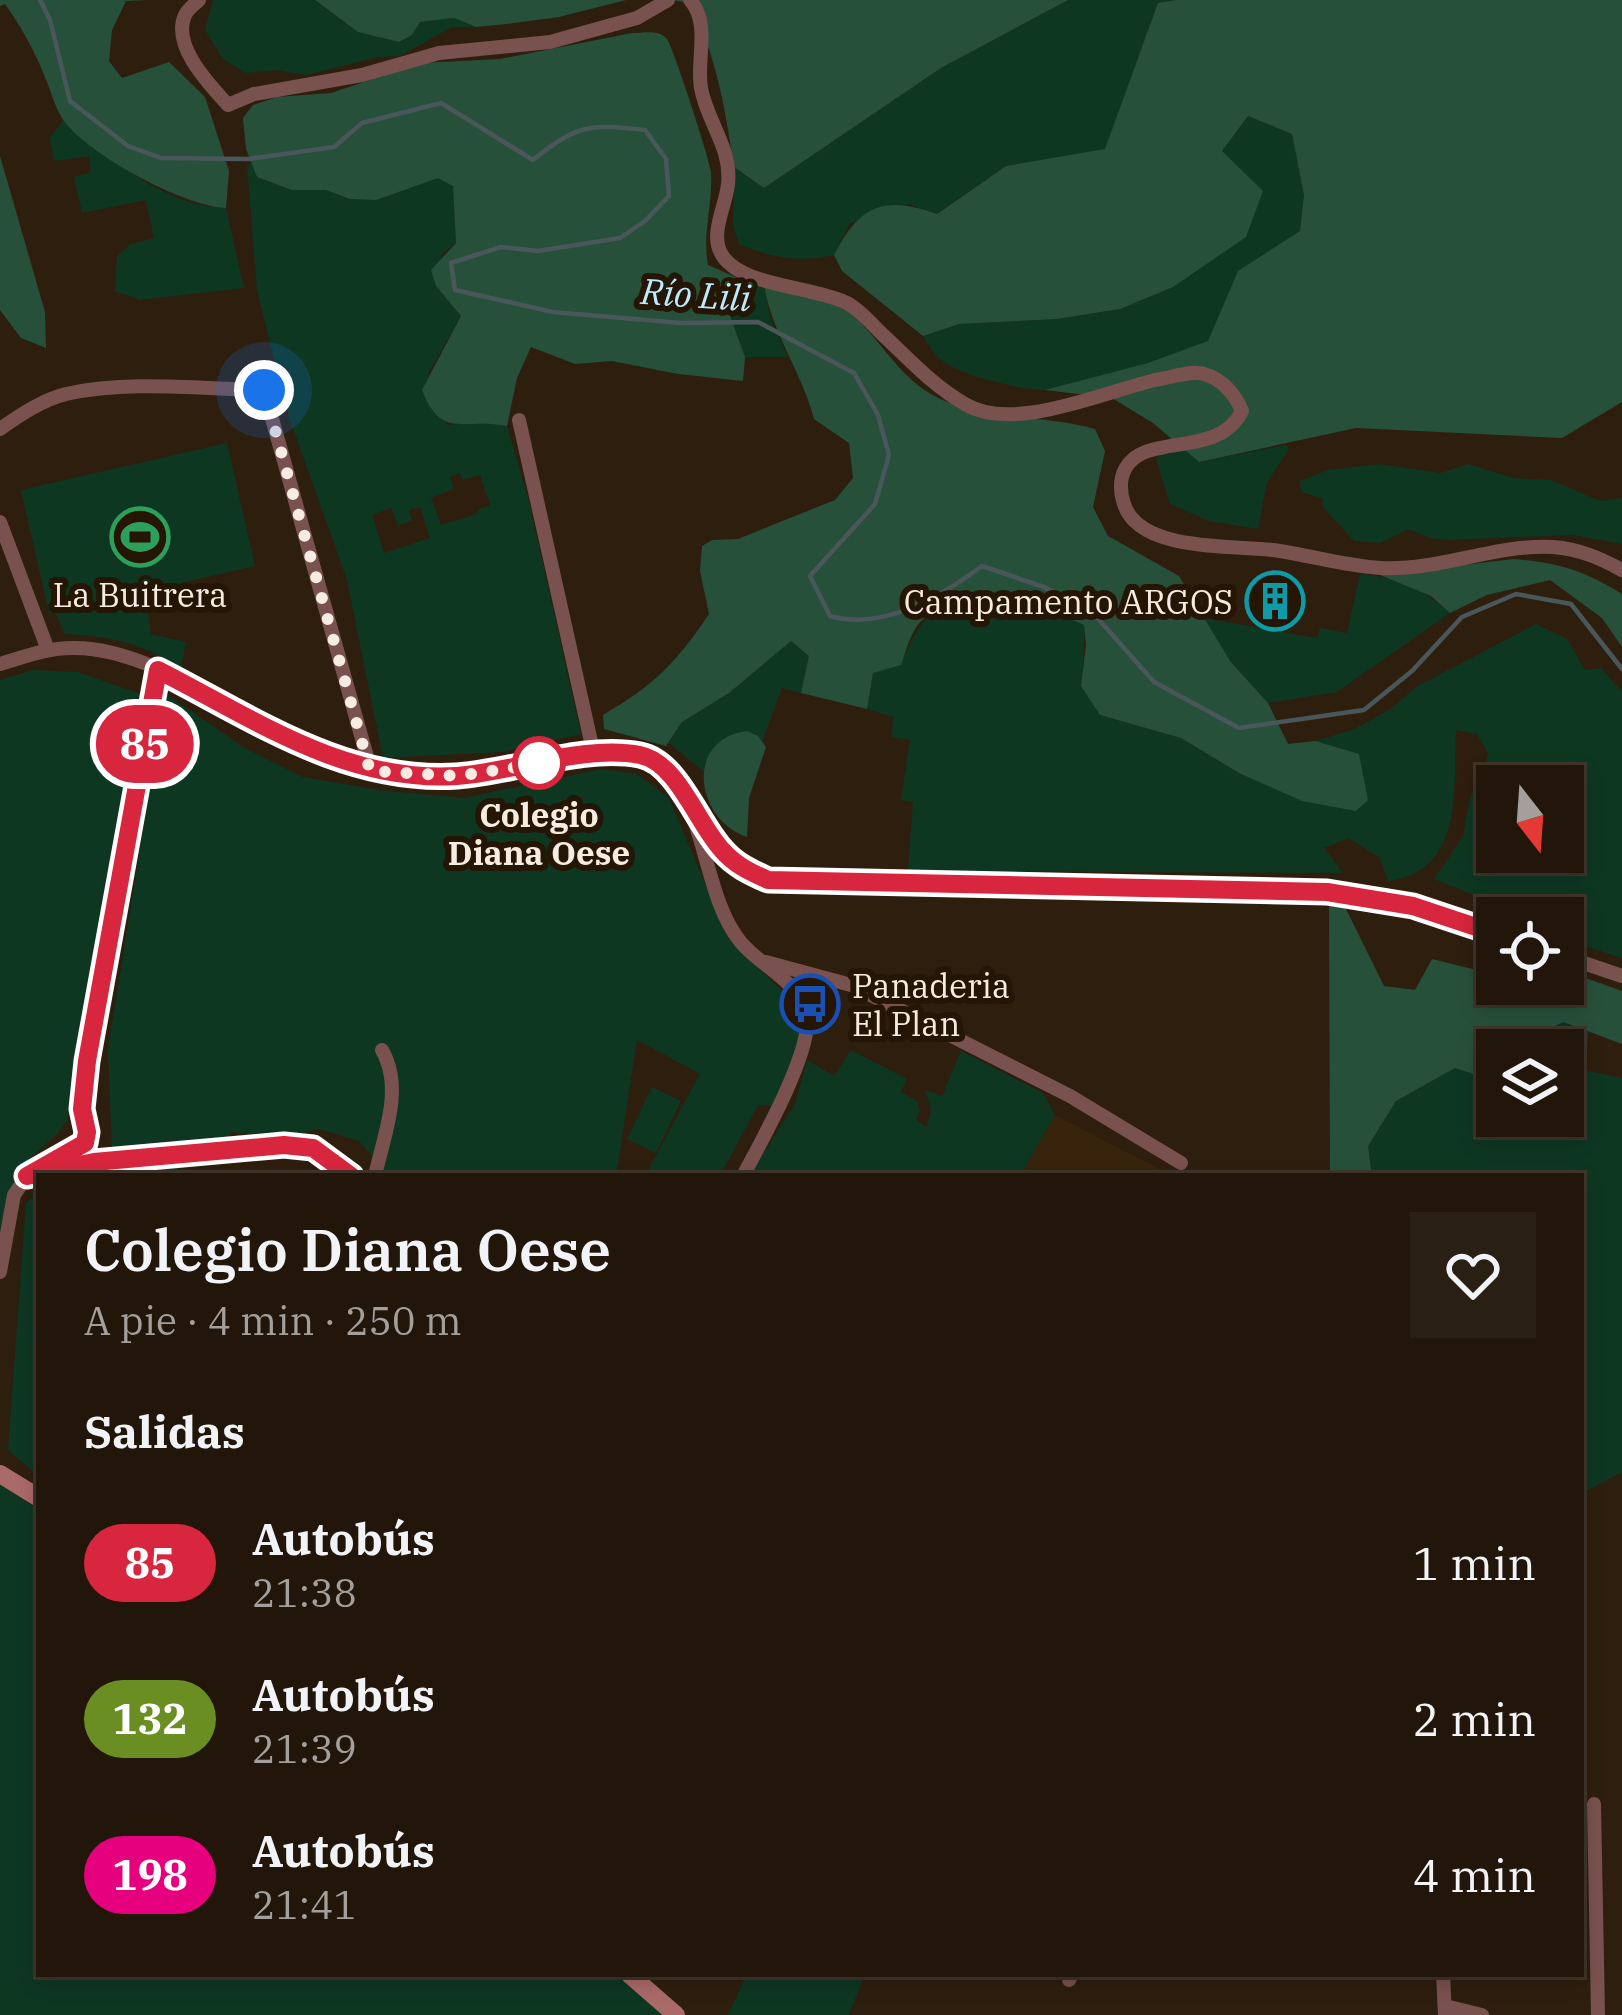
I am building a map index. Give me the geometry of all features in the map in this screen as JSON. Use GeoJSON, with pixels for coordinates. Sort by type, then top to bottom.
{"type":"FeatureCollection","features":[{"type":"Feature","properties":{"kind":"street"},"geometry":{"type":"LineString","coordinates":[[199,0],[185,16],[182,35],[194,63],[228,104],[254,94],[362,75],[439,53],[550,42],[637,18],[668,0]]}},
{"type":"Feature","properties":{"kind":"street"},"geometry":{"type":"LineString","coordinates":[[690,0],[700,24],[701,91],[727,154],[728,183],[717,236],[723,256],[741,273],[814,290],[851,305],[937,385],[969,408],[1006,414],[1056,408],[1121,387],[1199,371],[1218,379],[1236,397],[1242,411],[1225,433],[1143,453],[1126,466],[1120,489],[1128,515],[1146,530],[1173,541],[1274,550],[1382,568],[1458,561],[1516,548],[1556,548],[1594,555],[1622,570]]}},
{"type":"Feature","properties":{"kind":"street"},"geometry":{"type":"LineString","coordinates":[[0,429],[64,394],[116,389],[264,390],[370,771]]}},
{"type":"Feature","properties":{"kind":"street"},"geometry":{"type":"LineString","coordinates":[[519,420],[594,755]]}},
{"type":"Feature","properties":{"kind":"street"},"geometry":{"type":"LineString","coordinates":[[0,522],[48,650]]}},
{"type":"Feature","properties":{"kind":"street"},"geometry":{"type":"LineString","coordinates":[[0,664],[48,650],[116,653],[292,740],[370,771],[458,776],[594,755],[651,758],[676,781],[685,799],[729,928],[793,987],[803,1005],[807,1026],[782,1100],[744,1173]]}},
{"type":"Feature","properties":{"kind":"street"},"geometry":{"type":"LineString","coordinates":[[0,1272],[14,1195],[27,1176],[85,1143],[82,1109],[87,1061],[158,670]]}},
{"type":"Feature","properties":{"kind":"street"},"geometry":{"type":"LineString","coordinates":[[685,799],[722,850],[743,869],[768,880],[1327,892],[1413,906],[1476,927]]}},
{"type":"Feature","properties":{"kind":"street"},"geometry":{"type":"LineString","coordinates":[[761,961],[850,986],[1070,1096],[1181,1163]]}},
{"type":"Feature","properties":{"kind":"street"},"geometry":{"type":"LineString","coordinates":[[1584,963],[1622,976]]}},
{"type":"Feature","properties":{"kind":"street"},"geometry":{"type":"LineString","coordinates":[[376,1173],[394,1090],[392,1070],[382,1050]]}},
{"type":"Feature","properties":{"kind":"street"},"geometry":{"type":"LineString","coordinates":[[41,1173],[94,1162],[284,1145],[313,1148],[347,1173]]}},
{"type":"Feature","properties":{"kind":"street"},"geometry":{"type":"LineString","coordinates":[[27,1176],[36,1174]]}},
{"type":"Feature","properties":{"kind":"street"},"geometry":{"type":"LineString","coordinates":[[0,1474],[36,1496]]}},
{"type":"Feature","properties":{"kind":"street"},"geometry":{"type":"LineString","coordinates":[[1594,1804],[1598,2015]]}},
{"type":"Feature","properties":{"kind":"street"},"geometry":{"type":"LineString","coordinates":[[632,1977],[676,2015]]}},
{"type":"Feature","properties":{"kind":"street"},"geometry":{"type":"LineString","coordinates":[[1443,1977],[1445,2011],[1482,2015]]}},
{"type":"Feature","properties":{"kind":"shaded area"},"geometry":{"type":"Polygon","coordinates":[[[1055,1115],[1167,1173],[1022,1173],[1055,1115]]]}},
{"type":"Feature","properties":{"kind":"green space"},"geometry":{"type":"Polygon","coordinates":[[[0,0],[147,0],[126,1],[112,30],[109,61],[122,78],[169,62],[205,97],[229,171],[226,208],[163,189],[115,163],[76,134],[61,116],[32,48],[0,0]]]}},
{"type":"Feature","properties":{"kind":"green space"},"geometry":{"type":"Polygon","coordinates":[[[213,0],[315,0],[358,32],[399,42],[412,35],[420,22],[454,18],[474,27],[452,27],[400,56],[307,75],[277,70],[246,73],[223,59],[205,30],[213,0]]]}},
{"type":"Feature","properties":{"kind":"green space"},"geometry":{"type":"Polygon","coordinates":[[[315,0],[626,0],[506,24],[476,27],[454,18],[420,22],[412,35],[399,42],[358,32],[315,0]]]}},
{"type":"Feature","properties":{"kind":"green space"},"geometry":{"type":"Polygon","coordinates":[[[672,0],[1068,0],[941,68],[764,188],[734,167],[707,42],[689,3],[672,0]]]}},
{"type":"Feature","properties":{"kind":"green space"},"geometry":{"type":"Polygon","coordinates":[[[1068,0],[1176,0],[1158,3],[1105,150],[1006,166],[936,214],[909,204],[850,223],[834,255],[786,258],[739,244],[733,224],[734,167],[764,188],[941,68],[1068,0]]]}},
{"type":"Feature","properties":{"kind":"green space"},"geometry":{"type":"Polygon","coordinates":[[[1622,0],[1622,402],[1562,438],[1356,428],[1199,462],[1153,423],[1112,398],[1045,390],[1148,363],[1208,341],[1238,271],[1300,231],[1304,195],[1292,134],[1248,116],[1222,151],[1263,191],[1246,237],[1173,287],[1120,309],[1057,319],[959,324],[923,336],[842,271],[834,255],[853,225],[875,209],[902,205],[937,214],[1006,166],[1105,149],[1158,3],[1622,0]]]}},
{"type":"Feature","properties":{"kind":"green space"},"geometry":{"type":"Polygon","coordinates":[[[632,33],[655,33],[667,39],[698,127],[711,172],[708,265],[742,280],[729,313],[745,357],[743,381],[612,361],[575,364],[531,347],[517,378],[507,426],[446,421],[422,390],[461,316],[436,286],[431,270],[456,243],[453,186],[438,178],[376,200],[350,199],[326,190],[292,190],[257,177],[246,149],[243,118],[253,105],[277,97],[331,93],[421,63],[500,59],[632,33]]]}},
{"type":"Feature","properties":{"kind":"green space"},"geometry":{"type":"Polygon","coordinates":[[[1248,116],[1292,134],[1304,195],[1300,231],[1239,271],[1209,341],[1108,377],[1047,390],[956,369],[931,348],[923,336],[959,324],[1057,319],[1120,309],[1173,287],[1222,151],[1248,116]]]}},
{"type":"Feature","properties":{"kind":"green space"},"geometry":{"type":"Polygon","coordinates":[[[64,120],[160,190],[226,208],[244,288],[140,300],[115,291],[117,256],[131,244],[154,238],[146,200],[82,213],[74,177],[91,172],[89,156],[54,161],[50,137],[64,120]]]}},
{"type":"Feature","properties":{"kind":"green space"},"geometry":{"type":"Polygon","coordinates":[[[0,156],[45,312],[46,348],[21,338],[0,310],[0,156]]]}},
{"type":"Feature","properties":{"kind":"green space"},"geometry":{"type":"Polygon","coordinates":[[[252,163],[257,177],[292,190],[326,190],[350,199],[376,200],[439,177],[453,186],[456,243],[442,254],[436,286],[461,316],[428,374],[447,425],[484,421],[507,426],[528,497],[581,734],[503,752],[383,758],[347,580],[289,417],[257,291],[247,165],[252,163]],[[460,473],[450,477],[454,489],[431,498],[441,525],[490,505],[480,475],[463,480],[460,473]],[[420,507],[409,510],[412,521],[398,525],[391,508],[372,515],[384,553],[430,538],[420,507]]]}},
{"type":"Feature","properties":{"kind":"green space"},"geometry":{"type":"Polygon","coordinates":[[[742,280],[764,285],[770,318],[788,357],[745,357],[729,313],[742,280]]]}},
{"type":"Feature","properties":{"kind":"green space"},"geometry":{"type":"Polygon","coordinates":[[[764,285],[811,294],[843,307],[913,381],[942,400],[985,412],[1095,429],[1105,451],[1093,507],[1108,536],[1179,576],[1230,661],[1268,703],[1288,744],[1315,741],[1359,754],[1368,800],[1356,811],[1302,801],[1239,773],[1181,738],[1100,715],[1081,686],[1084,625],[1023,602],[980,596],[939,607],[921,621],[901,665],[873,673],[867,709],[801,693],[809,656],[791,641],[729,693],[682,722],[666,746],[604,729],[603,715],[663,672],[709,614],[700,571],[702,546],[712,540],[738,539],[835,500],[853,478],[849,443],[814,419],[764,285]]]}},
{"type":"Feature","properties":{"kind":"green space"},"geometry":{"type":"Polygon","coordinates":[[[1169,437],[1199,462],[1286,445],[1289,449],[1267,482],[1258,529],[1209,521],[1170,504],[1156,459],[1169,437]]]}},
{"type":"Feature","properties":{"kind":"green space","name":"La Buitrera"},"geometry":{"type":"Polygon","coordinates":[[[227,443],[255,566],[76,607],[146,599],[151,634],[186,642],[181,668],[126,642],[65,634],[55,612],[49,613],[21,490],[227,443]]]}},
{"type":"Feature","properties":{"kind":"green space"},"geometry":{"type":"Polygon","coordinates":[[[1380,464],[1440,473],[1468,464],[1513,478],[1551,480],[1600,501],[1622,498],[1622,544],[1573,535],[1447,540],[1409,529],[1380,543],[1354,541],[1323,507],[1322,498],[1301,492],[1300,481],[1328,470],[1380,464]]]}},
{"type":"Feature","properties":{"kind":"green space"},"geometry":{"type":"Polygon","coordinates":[[[1513,559],[1570,569],[1622,594],[1622,647],[1602,618],[1550,580],[1487,595],[1450,613],[1431,596],[1380,575],[1513,559]]]}},
{"type":"Feature","properties":{"kind":"green space"},"geometry":{"type":"Polygon","coordinates":[[[1360,574],[1408,586],[1450,613],[1337,692],[1268,703],[1230,661],[1203,618],[1317,638],[1320,628],[1347,633],[1360,574]]]}},
{"type":"Feature","properties":{"kind":"green space"},"geometry":{"type":"Polygon","coordinates":[[[1001,595],[1085,625],[1082,686],[1100,715],[1181,738],[1239,773],[1359,755],[1315,741],[1355,729],[1392,708],[1416,687],[1536,624],[1567,639],[1585,670],[1601,668],[1622,692],[1622,958],[1584,946],[1584,897],[1479,897],[1434,879],[1463,836],[1471,794],[1476,790],[1476,873],[1584,873],[1584,765],[1485,765],[1488,753],[1477,734],[1456,730],[1453,800],[1443,844],[1413,874],[1388,881],[1380,858],[1349,838],[1324,848],[1343,873],[908,871],[913,802],[901,800],[910,740],[892,737],[893,717],[867,709],[873,673],[901,664],[927,618],[949,605],[1001,595]]]}},
{"type":"Feature","properties":{"kind":"green space"},"geometry":{"type":"Polygon","coordinates":[[[791,641],[809,656],[801,693],[782,688],[762,742],[758,736],[705,762],[704,772],[669,743],[682,722],[729,693],[791,641]]]}},
{"type":"Feature","properties":{"kind":"green space"},"geometry":{"type":"Polygon","coordinates":[[[33,670],[78,672],[149,697],[67,1121],[20,1173],[0,1231],[0,680],[33,670]]]}},
{"type":"Feature","properties":{"kind":"green space"},"geometry":{"type":"Polygon","coordinates":[[[165,693],[243,747],[303,777],[464,798],[602,769],[637,774],[669,798],[728,938],[781,990],[801,1033],[777,1106],[758,1105],[722,1173],[647,1173],[700,1074],[637,1040],[616,1173],[386,1173],[359,1141],[319,1129],[283,1137],[232,1132],[222,1148],[191,1144],[112,1149],[108,1049],[165,693]]]}},
{"type":"Feature","properties":{"kind":"green space"},"geometry":{"type":"Polygon","coordinates":[[[747,731],[766,747],[749,798],[747,837],[716,814],[704,781],[713,749],[727,737],[747,731]]]}},
{"type":"Feature","properties":{"kind":"green space"},"geometry":{"type":"Polygon","coordinates":[[[1329,906],[1345,907],[1384,986],[1415,990],[1432,959],[1476,970],[1476,1005],[1584,1005],[1584,977],[1622,991],[1622,1044],[1563,1022],[1550,1029],[1476,1029],[1476,1075],[1455,1068],[1396,1101],[1368,1146],[1372,1173],[1330,1173],[1329,906]]]}},
{"type":"Feature","properties":{"kind":"green space"},"geometry":{"type":"Polygon","coordinates":[[[1563,1022],[1581,1029],[1550,1029],[1563,1022]]]}},
{"type":"Feature","properties":{"kind":"green space"},"geometry":{"type":"Polygon","coordinates":[[[851,1050],[907,1079],[901,1092],[916,1100],[920,1111],[916,1120],[927,1127],[931,1109],[925,1090],[942,1096],[961,1051],[1043,1093],[1055,1115],[1022,1173],[751,1173],[795,1104],[807,1060],[834,1076],[851,1050]]]}},
{"type":"Feature","properties":{"kind":"green space"},"geometry":{"type":"Polygon","coordinates":[[[1455,1068],[1476,1075],[1476,1137],[1584,1137],[1584,1070],[1622,1078],[1622,1472],[1584,1492],[1584,1173],[1372,1173],[1368,1146],[1396,1101],[1455,1068]]]}},
{"type":"Feature","properties":{"kind":"green space"},"geometry":{"type":"Polygon","coordinates":[[[652,1087],[681,1101],[656,1153],[627,1139],[652,1087]]]}},
{"type":"Feature","properties":{"kind":"green space"},"geometry":{"type":"Polygon","coordinates":[[[134,1164],[226,1173],[94,1173],[134,1164]]]}},
{"type":"Feature","properties":{"kind":"green space"},"geometry":{"type":"Polygon","coordinates":[[[36,1195],[36,1474],[8,1450],[26,1203],[36,1195]]]}},
{"type":"Feature","properties":{"kind":"green space"},"geometry":{"type":"Polygon","coordinates":[[[0,1483],[36,1508],[36,1977],[622,1977],[663,2015],[0,2015],[0,1483]]]}},
{"type":"Feature","properties":{"kind":"green space"},"geometry":{"type":"Polygon","coordinates":[[[746,1977],[864,1977],[849,2015],[728,2015],[746,1977]]]}},
{"type":"Feature","properties":{"kind":"waterway","name":"Río Lili"},"geometry":{"type":"LineString","coordinates":[[40,0],[50,20],[70,101],[128,146],[161,158],[249,159],[334,147],[362,123],[441,103],[533,160],[585,129],[645,130],[666,159],[669,196],[645,221],[620,238],[538,251],[501,247],[451,263],[455,290],[553,312],[681,323],[758,322],[854,373],[878,415],[889,455],[875,504],[810,576],[830,616],[870,619],[890,615],[948,589],[982,566],[1044,587],[1094,614],[1154,682],[1239,728],[1364,710],[1412,671],[1462,617],[1516,594],[1571,604],[1622,669]]}},
{"type":"Feature","properties":{"kind":"bus line","name":"85"},"geometry":{"type":"LineString","coordinates":[[36,1174],[27,1176],[85,1143],[82,1109],[87,1061],[158,670],[292,740],[370,771],[458,776],[594,755],[651,758],[676,781],[722,850],[743,869],[768,880],[1327,892],[1413,906],[1476,927]]}},
{"type":"Feature","properties":{"kind":"bus line","name":"85"},"geometry":{"type":"LineString","coordinates":[[41,1173],[94,1162],[284,1145],[313,1148],[348,1173]]}},
{"type":"Feature","properties":{"kind":"place","name":"La Buitrera"},"geometry":{"type":"Point","coordinates":[140,537]}},
{"type":"Feature","properties":{"kind":"place","name":"Campamento ARGOS"},"geometry":{"type":"Point","coordinates":[1275,601]}},
{"type":"Feature","properties":{"kind":"place","name":"Colegio Diana Oese"},"geometry":{"type":"Point","coordinates":[539,763]}},
{"type":"Feature","properties":{"kind":"place","name":"Panaderia El Plan"},"geometry":{"type":"Point","coordinates":[810,1004]}},
{"type":"Feature","properties":{"kind":"route"},"geometry":{"type":"LineString","coordinates":[[264,390],[370,771],[458,776],[549,762],[539,763]]}}]}
